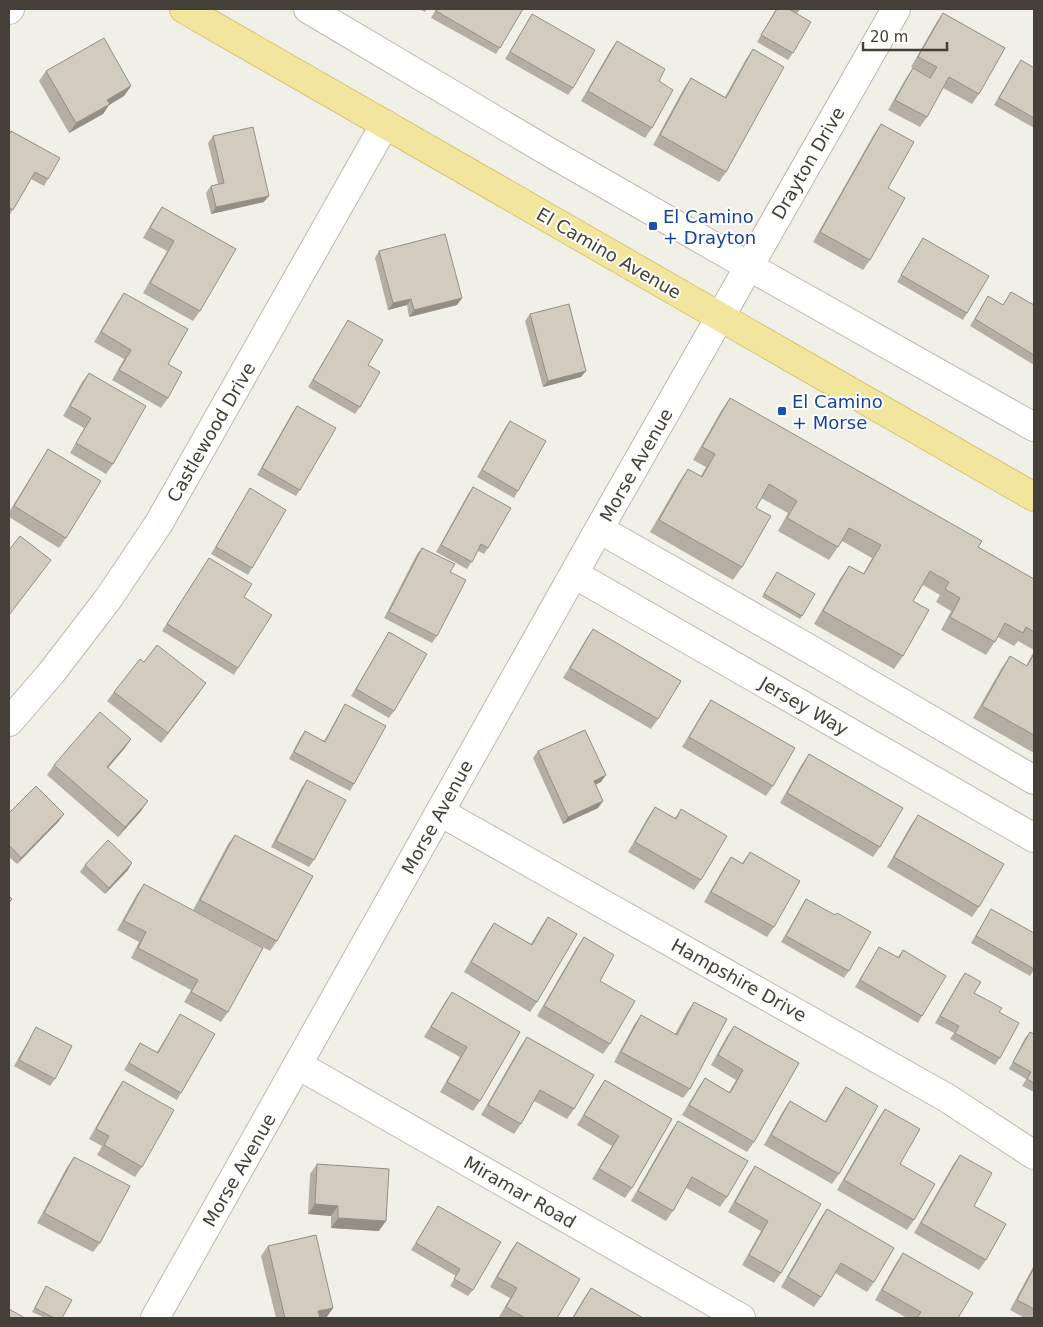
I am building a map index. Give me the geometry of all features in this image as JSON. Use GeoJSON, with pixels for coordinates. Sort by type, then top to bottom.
{"type":"FeatureCollection","features":[{"type":"Feature","properties":{"kind":"main road","name":"El Camino Avenue"},"geometry":{"type":"LineString","coordinates":[[184,9],[1034,497]]}},
{"type":"Feature","properties":{"kind":"street"},"geometry":{"type":"LineString","coordinates":[[308,9],[549,152],[1034,427]]}},
{"type":"Feature","properties":{"kind":"street","name":"Drayton Drive"},"geometry":{"type":"LineString","coordinates":[[720,316],[896,9]]}},
{"type":"Feature","properties":{"kind":"street","name":"Castlewood Drive"},"geometry":{"type":"LineString","coordinates":[[9,722],[52,672],[108,599],[159,523],[385,124]]}},
{"type":"Feature","properties":{"kind":"street","name":"Morse Avenue"},"geometry":{"type":"LineString","coordinates":[[155,1318],[720,316]]}},
{"type":"Feature","properties":{"kind":"street"},"geometry":{"type":"LineString","coordinates":[[599,529],[1034,780]]}},
{"type":"Feature","properties":{"kind":"street","name":"Jersey Way"},"geometry":{"type":"LineString","coordinates":[[574,574],[1034,838]]}},
{"type":"Feature","properties":{"kind":"street","name":"Hampshire Drive"},"geometry":{"type":"LineString","coordinates":[[440,812],[947,1098],[1034,1155]]}},
{"type":"Feature","properties":{"kind":"street","name":"Miramar Road"},"geometry":{"type":"LineString","coordinates":[[298,1065],[742,1318]]}},
{"type":"Feature","properties":{"kind":"building"},"geometry":{"type":"Polygon","coordinates":[[[437,9],[523,9],[500,48],[436,11],[437,9]]]}},
{"type":"Feature","properties":{"kind":"building"},"geometry":{"type":"Polygon","coordinates":[[[777,9],[789,9],[811,22],[793,53],[761,35],[777,9]]]}},
{"type":"Feature","properties":{"kind":"building"},"geometry":{"type":"Polygon","coordinates":[[[943,13],[1005,48],[979,94],[949,77],[927,117],[895,100],[913,68],[930,78],[937,67],[918,57],[943,13]]]}},
{"type":"Feature","properties":{"kind":"building"},"geometry":{"type":"Polygon","coordinates":[[[532,14],[595,50],[573,88],[510,52],[532,14]]]}},
{"type":"Feature","properties":{"kind":"building"},"geometry":{"type":"Polygon","coordinates":[[[104,38],[131,86],[107,100],[110,104],[76,123],[46,71],[104,38]]]}},
{"type":"Feature","properties":{"kind":"building"},"geometry":{"type":"Polygon","coordinates":[[[617,41],[665,69],[659,81],[673,90],[652,128],[588,91],[617,41]]]}},
{"type":"Feature","properties":{"kind":"building"},"geometry":{"type":"Polygon","coordinates":[[[753,49],[784,67],[726,172],[660,135],[691,78],[726,98],[753,49]]]}},
{"type":"Feature","properties":{"kind":"building"},"geometry":{"type":"Polygon","coordinates":[[[1021,60],[1034,68],[1034,118],[999,98],[1021,60]]]}},
{"type":"Feature","properties":{"kind":"building"},"geometry":{"type":"Polygon","coordinates":[[[881,124],[914,142],[888,188],[905,198],[870,260],[820,232],[881,124]]]}},
{"type":"Feature","properties":{"kind":"building"},"geometry":{"type":"Polygon","coordinates":[[[253,127],[269,196],[216,207],[211,186],[224,183],[213,136],[253,127]]]}},
{"type":"Feature","properties":{"kind":"building"},"geometry":{"type":"Polygon","coordinates":[[[11,131],[60,158],[48,179],[35,172],[13,210],[9,207],[9,135],[11,131]]]}},
{"type":"Feature","properties":{"kind":"building"},"geometry":{"type":"Polygon","coordinates":[[[162,207],[236,249],[200,311],[150,283],[174,241],[150,228],[162,207]]]}},
{"type":"Feature","properties":{"kind":"building"},"geometry":{"type":"Polygon","coordinates":[[[445,234],[462,298],[414,310],[411,299],[393,303],[379,251],[445,234]]]}},
{"type":"Feature","properties":{"kind":"building"},"geometry":{"type":"Polygon","coordinates":[[[923,238],[989,276],[967,313],[901,275],[923,238]]]}},
{"type":"Feature","properties":{"kind":"building"},"geometry":{"type":"Polygon","coordinates":[[[1011,292],[1034,305],[1034,355],[975,319],[988,296],[1003,305],[1011,292]]]}},
{"type":"Feature","properties":{"kind":"building"},"geometry":{"type":"Polygon","coordinates":[[[124,293],[188,329],[168,364],[182,372],[168,398],[119,370],[131,350],[101,332],[124,293]]]}},
{"type":"Feature","properties":{"kind":"building"},"geometry":{"type":"Polygon","coordinates":[[[569,304],[586,371],[548,381],[530,314],[569,304]]]}},
{"type":"Feature","properties":{"kind":"building"},"geometry":{"type":"Polygon","coordinates":[[[348,320],[383,340],[368,365],[380,372],[360,407],[313,380],[348,320]]]}},
{"type":"Feature","properties":{"kind":"building"},"geometry":{"type":"Polygon","coordinates":[[[89,373],[146,406],[113,464],[76,443],[91,418],[70,406],[89,373]]]}},
{"type":"Feature","properties":{"kind":"building"},"geometry":{"type":"Polygon","coordinates":[[[730,398],[982,541],[978,547],[1034,579],[1034,632],[1026,627],[1023,633],[1005,623],[995,642],[950,617],[960,598],[945,589],[949,582],[930,571],[913,601],[929,610],[903,656],[823,611],[849,566],[864,574],[881,545],[849,528],[838,547],[787,518],[797,501],[769,484],[756,508],[771,516],[742,567],[659,520],[688,469],[702,477],[715,454],[702,447],[730,398]]]}},
{"type":"Feature","properties":{"kind":"building"},"geometry":{"type":"Polygon","coordinates":[[[297,406],[336,428],[300,490],[262,468],[297,406]]]}},
{"type":"Feature","properties":{"kind":"building"},"geometry":{"type":"Polygon","coordinates":[[[510,421],[546,441],[518,491],[482,470],[510,421]]]}},
{"type":"Feature","properties":{"kind":"building"},"geometry":{"type":"Polygon","coordinates":[[[48,449],[101,481],[66,538],[14,506],[48,449]]]}},
{"type":"Feature","properties":{"kind":"building"},"geometry":{"type":"Polygon","coordinates":[[[473,487],[511,508],[488,548],[481,544],[472,562],[441,545],[473,487]]]}},
{"type":"Feature","properties":{"kind":"building"},"geometry":{"type":"Polygon","coordinates":[[[250,488],[286,510],[252,568],[216,547],[250,488]]]}},
{"type":"Feature","properties":{"kind":"building"},"geometry":{"type":"Polygon","coordinates":[[[20,536],[51,560],[9,615],[9,550],[20,536]]]}},
{"type":"Feature","properties":{"kind":"building"},"geometry":{"type":"Polygon","coordinates":[[[422,548],[455,564],[450,572],[466,580],[437,636],[389,612],[422,548]]]}},
{"type":"Feature","properties":{"kind":"building"},"geometry":{"type":"Polygon","coordinates":[[[209,558],[252,584],[244,597],[272,615],[238,668],[167,624],[209,558]]]}},
{"type":"Feature","properties":{"kind":"building"},"geometry":{"type":"Polygon","coordinates":[[[777,572],[815,594],[802,616],[764,594],[777,572]]]}},
{"type":"Feature","properties":{"kind":"building"},"geometry":{"type":"Polygon","coordinates":[[[593,629],[681,681],[658,719],[570,668],[593,629]]]}},
{"type":"Feature","properties":{"kind":"building"},"geometry":{"type":"Polygon","coordinates":[[[389,632],[427,654],[394,711],[356,689],[389,632]]]}},
{"type":"Feature","properties":{"kind":"building"},"geometry":{"type":"Polygon","coordinates":[[[157,645],[206,683],[168,733],[114,692],[140,659],[144,662],[157,645]]]}},
{"type":"Feature","properties":{"kind":"building"},"geometry":{"type":"Polygon","coordinates":[[[1034,654],[1034,735],[982,706],[1010,656],[1027,666],[1034,654]]]}},
{"type":"Feature","properties":{"kind":"building"},"geometry":{"type":"Polygon","coordinates":[[[711,700],[795,748],[773,786],[689,737],[711,700]]]}},
{"type":"Feature","properties":{"kind":"building"},"geometry":{"type":"Polygon","coordinates":[[[345,704],[386,726],[354,784],[294,752],[305,731],[325,742],[345,704]]]}},
{"type":"Feature","properties":{"kind":"building"},"geometry":{"type":"Polygon","coordinates":[[[100,712],[131,739],[107,767],[148,801],[125,827],[54,765],[100,712]]]}},
{"type":"Feature","properties":{"kind":"building"},"geometry":{"type":"Polygon","coordinates":[[[585,730],[606,775],[594,781],[603,801],[568,817],[538,751],[585,730]]]}},
{"type":"Feature","properties":{"kind":"building"},"geometry":{"type":"Polygon","coordinates":[[[809,754],[903,808],[880,847],[787,793],[809,754]]]}},
{"type":"Feature","properties":{"kind":"building"},"geometry":{"type":"Polygon","coordinates":[[[307,780],[346,800],[314,860],[276,841],[307,780]]]}},
{"type":"Feature","properties":{"kind":"building"},"geometry":{"type":"Polygon","coordinates":[[[36,786],[64,814],[21,858],[9,845],[9,813],[36,786]]]}},
{"type":"Feature","properties":{"kind":"building"},"geometry":{"type":"Polygon","coordinates":[[[655,807],[676,819],[681,809],[727,836],[701,880],[635,842],[655,807]]]}},
{"type":"Feature","properties":{"kind":"building"},"geometry":{"type":"Polygon","coordinates":[[[918,815],[1004,864],[979,907],[894,857],[918,815]]]}},
{"type":"Feature","properties":{"kind":"building"},"geometry":{"type":"Polygon","coordinates":[[[235,835],[313,876],[277,941],[200,900],[235,835]]]}},
{"type":"Feature","properties":{"kind":"building"},"geometry":{"type":"Polygon","coordinates":[[[108,840],[132,863],[109,888],[85,865],[108,840]]]}},
{"type":"Feature","properties":{"kind":"building"},"geometry":{"type":"Polygon","coordinates":[[[750,852],[800,881],[774,927],[711,892],[731,857],[743,864],[750,852]]]}},
{"type":"Feature","properties":{"kind":"building"},"geometry":{"type":"Polygon","coordinates":[[[144,884],[263,948],[228,1012],[191,992],[198,980],[138,948],[146,932],[124,921],[144,884]]]}},
{"type":"Feature","properties":{"kind":"building"},"geometry":{"type":"Polygon","coordinates":[[[806,899],[835,915],[837,913],[871,932],[849,971],[786,936],[806,899]]]}},
{"type":"Feature","properties":{"kind":"building"},"geometry":{"type":"Polygon","coordinates":[[[991,909],[1034,933],[1034,969],[976,936],[991,909]]]}},
{"type":"Feature","properties":{"kind":"building"},"geometry":{"type":"Polygon","coordinates":[[[548,917],[577,934],[537,1002],[471,962],[494,923],[532,945],[548,917]]]}},
{"type":"Feature","properties":{"kind":"building"},"geometry":{"type":"Polygon","coordinates":[[[584,937],[614,955],[600,981],[635,1001],[610,1044],[544,1006],[584,937]]]}},
{"type":"Feature","properties":{"kind":"building"},"geometry":{"type":"Polygon","coordinates":[[[879,947],[899,958],[903,950],[946,976],[922,1016],[860,980],[879,947]]]}},
{"type":"Feature","properties":{"kind":"building"},"geometry":{"type":"Polygon","coordinates":[[[965,973],[981,982],[974,993],[1002,1008],[999,1012],[1019,1023],[1000,1058],[955,1033],[959,1026],[940,1016],[965,973]]]}},
{"type":"Feature","properties":{"kind":"building"},"geometry":{"type":"Polygon","coordinates":[[[452,992],[520,1032],[480,1101],[447,1082],[467,1047],[431,1027],[452,992]]]}},
{"type":"Feature","properties":{"kind":"building"},"geometry":{"type":"Polygon","coordinates":[[[694,1002],[727,1019],[690,1089],[621,1052],[641,1015],[677,1035],[694,1002]]]}},
{"type":"Feature","properties":{"kind":"building"},"geometry":{"type":"Polygon","coordinates":[[[180,1014],[215,1034],[181,1093],[129,1063],[140,1043],[158,1053],[180,1014]]]}},
{"type":"Feature","properties":{"kind":"building"},"geometry":{"type":"Polygon","coordinates":[[[734,1026],[799,1063],[754,1142],[689,1105],[705,1078],[730,1093],[743,1070],[718,1055],[734,1026]]]}},
{"type":"Feature","properties":{"kind":"building"},"geometry":{"type":"Polygon","coordinates":[[[36,1027],[72,1046],[55,1079],[19,1060],[36,1027]]]}},
{"type":"Feature","properties":{"kind":"building"},"geometry":{"type":"Polygon","coordinates":[[[1030,1032],[1034,1034],[1034,1083],[1027,1079],[1031,1072],[1013,1062],[1030,1032]]]}},
{"type":"Feature","properties":{"kind":"building"},"geometry":{"type":"Polygon","coordinates":[[[527,1037],[594,1075],[574,1109],[540,1090],[521,1124],[488,1105],[527,1037]]]}},
{"type":"Feature","properties":{"kind":"building"},"geometry":{"type":"Polygon","coordinates":[[[605,1080],[672,1119],[632,1188],[599,1169],[619,1136],[584,1115],[605,1080]]]}},
{"type":"Feature","properties":{"kind":"building"},"geometry":{"type":"Polygon","coordinates":[[[123,1081],[174,1110],[142,1167],[104,1145],[109,1136],[96,1129],[123,1081]]]}},
{"type":"Feature","properties":{"kind":"building"},"geometry":{"type":"Polygon","coordinates":[[[846,1087],[878,1106],[839,1174],[771,1135],[790,1101],[826,1122],[846,1087]]]}},
{"type":"Feature","properties":{"kind":"building"},"geometry":{"type":"Polygon","coordinates":[[[885,1109],[920,1129],[900,1164],[935,1184],[914,1220],[844,1180],[885,1109]]]}},
{"type":"Feature","properties":{"kind":"building"},"geometry":{"type":"Polygon","coordinates":[[[678,1121],[748,1161],[727,1197],[692,1177],[673,1211],[638,1191],[678,1121]]]}},
{"type":"Feature","properties":{"kind":"building"},"geometry":{"type":"Polygon","coordinates":[[[960,1155],[992,1173],[974,1206],[1006,1224],[986,1260],[921,1223],[960,1155]]]}},
{"type":"Feature","properties":{"kind":"building"},"geometry":{"type":"Polygon","coordinates":[[[74,1157],[130,1186],[100,1243],[44,1213],[74,1157]]]}},
{"type":"Feature","properties":{"kind":"building"},"geometry":{"type":"Polygon","coordinates":[[[317,1164],[389,1169],[386,1221],[338,1218],[338,1206],[315,1204],[317,1164]]]}},
{"type":"Feature","properties":{"kind":"building"},"geometry":{"type":"Polygon","coordinates":[[[755,1166],[821,1204],[781,1273],[749,1255],[768,1221],[735,1202],[755,1166]]]}},
{"type":"Feature","properties":{"kind":"building"},"geometry":{"type":"Polygon","coordinates":[[[438,1206],[501,1242],[473,1290],[454,1279],[460,1269],[416,1243],[438,1206]]]}},
{"type":"Feature","properties":{"kind":"building"},"geometry":{"type":"Polygon","coordinates":[[[827,1209],[894,1248],[874,1282],[841,1263],[821,1297],[788,1277],[827,1209]]]}},
{"type":"Feature","properties":{"kind":"building"},"geometry":{"type":"Polygon","coordinates":[[[316,1235],[333,1308],[318,1311],[320,1318],[285,1318],[268,1246],[316,1235]]]}},
{"type":"Feature","properties":{"kind":"building"},"geometry":{"type":"Polygon","coordinates":[[[517,1242],[580,1279],[557,1318],[525,1318],[506,1307],[517,1288],[497,1277],[517,1242]]]}},
{"type":"Feature","properties":{"kind":"building"},"geometry":{"type":"Polygon","coordinates":[[[903,1253],[973,1293],[958,1318],[917,1318],[921,1312],[882,1290],[903,1253]]]}},
{"type":"Feature","properties":{"kind":"building"},"geometry":{"type":"Polygon","coordinates":[[[1034,1268],[1034,1309],[1017,1300],[1034,1268]]]}},
{"type":"Feature","properties":{"kind":"building"},"geometry":{"type":"Polygon","coordinates":[[[46,1286],[72,1300],[62,1318],[54,1318],[35,1308],[46,1286]]]}},
{"type":"Feature","properties":{"kind":"building"},"geometry":{"type":"Polygon","coordinates":[[[591,1288],[643,1318],[573,1318],[591,1288]]]}},
{"type":"Feature","properties":{"kind":"building"},"geometry":{"type":"Polygon","coordinates":[[[9,1309],[25,1318],[9,1318],[9,1309]]]}},
{"type":"Feature","properties":{"kind":"place","name":"El Camino + Drayton"},"geometry":{"type":"Point","coordinates":[653,226]}},
{"type":"Feature","properties":{"kind":"place","name":"El Camino + Morse"},"geometry":{"type":"Point","coordinates":[782,411]}}]}
